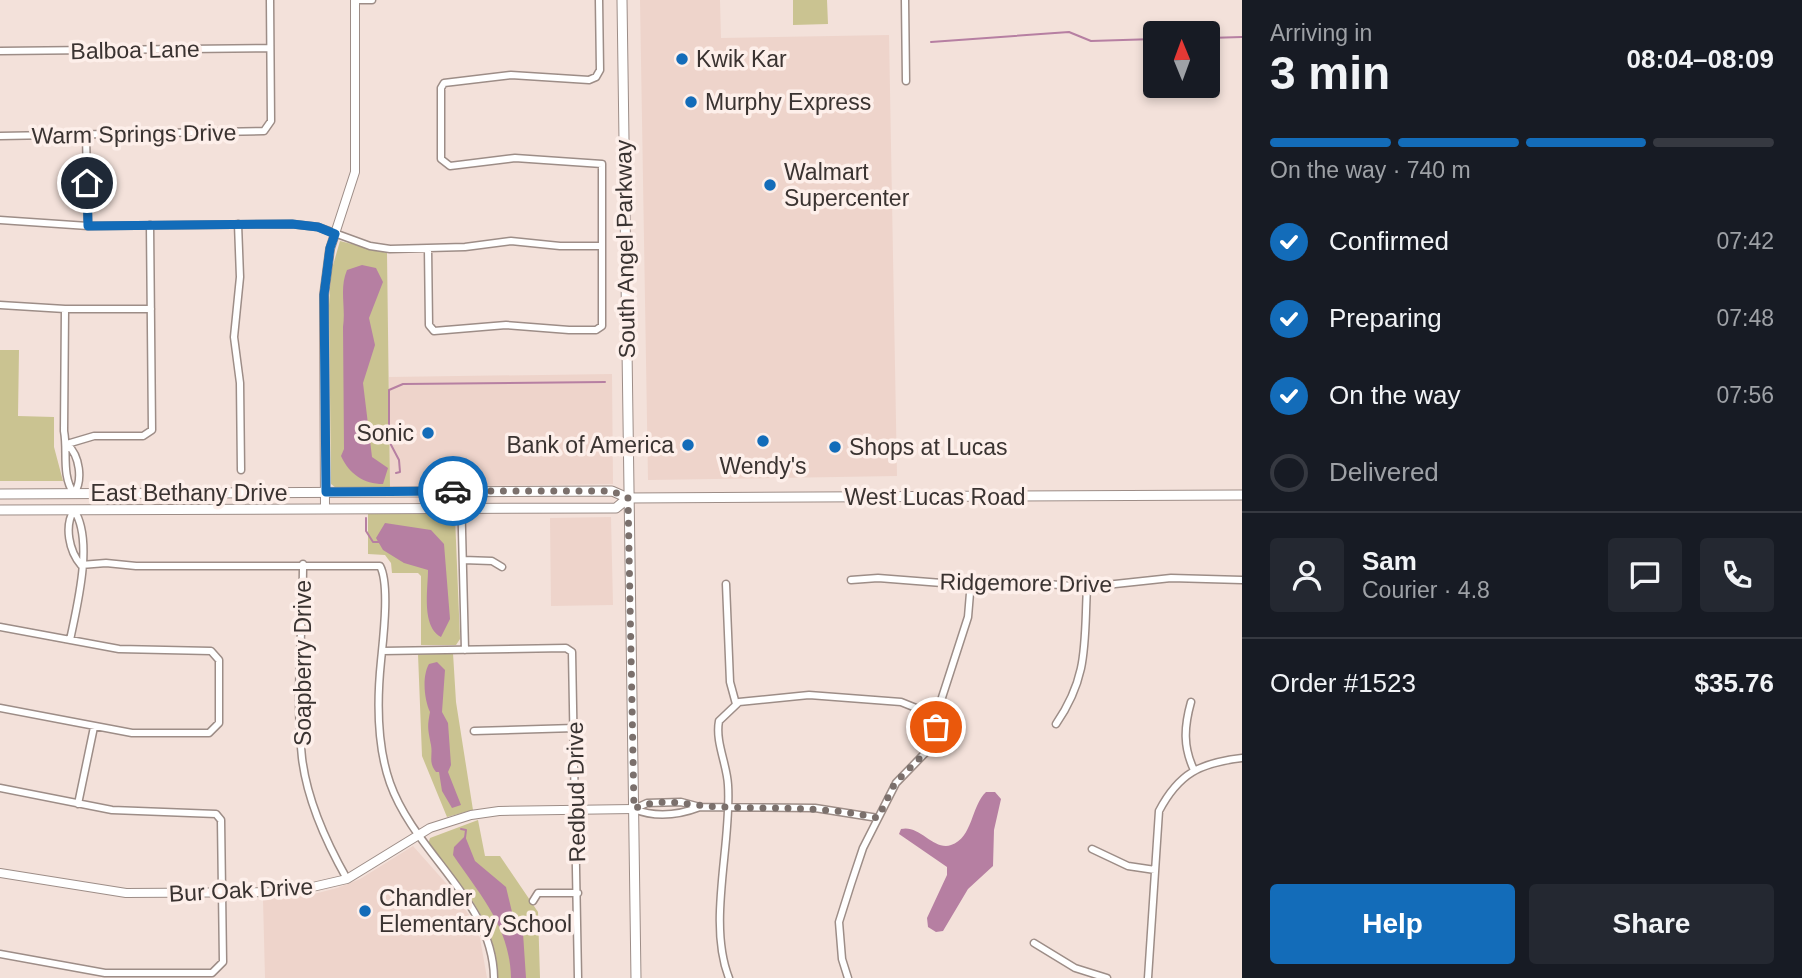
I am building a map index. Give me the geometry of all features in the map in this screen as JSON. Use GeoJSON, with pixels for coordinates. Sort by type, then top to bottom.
{"type":"FeatureCollection","features":[{"type":"Feature","properties":{"kind":"main road","name":"South Angel Parkway"},"geometry":{"type":"LineString","coordinates":[[622,0],[636,978]]}},
{"type":"Feature","properties":{"kind":"main road","name":"East Bethany Drive"},"geometry":{"type":"LineString","coordinates":[[0,494],[612,491],[628,498],[616,508],[0,510]]}},
{"type":"Feature","properties":{"kind":"main road"},"geometry":{"type":"LineString","coordinates":[[74,494],[74,510]]}},
{"type":"Feature","properties":{"kind":"main road","name":"West Lucas Road"},"geometry":{"type":"LineString","coordinates":[[628,498],[1242,495]]}},
{"type":"Feature","properties":{"kind":"street"},"geometry":{"type":"LineString","coordinates":[[270,0],[270,48]]}},
{"type":"Feature","properties":{"kind":"street"},"geometry":{"type":"LineString","coordinates":[[325,509],[324,295],[330,248],[350,191],[356,161],[355,0],[372,0]]}},
{"type":"Feature","properties":{"kind":"street"},"geometry":{"type":"LineString","coordinates":[[428,248],[429,325],[434,331],[514,325],[596,330],[603,322],[602,164],[514,158],[447,166],[441,159],[441,88],[444,83],[511,75],[564,80],[593,79],[600,70],[599,0]]}},
{"type":"Feature","properties":{"kind":"street"},"geometry":{"type":"LineString","coordinates":[[905,0],[906,81]]}},
{"type":"Feature","properties":{"kind":"street","name":"Balboa Lane"},"geometry":{"type":"LineString","coordinates":[[0,51],[270,48]]}},
{"type":"Feature","properties":{"kind":"street","name":"Warm Springs Drive"},"geometry":{"type":"LineString","coordinates":[[0,136],[260,132],[267,129],[271,121],[270,48]]}},
{"type":"Feature","properties":{"kind":"street"},"geometry":{"type":"LineString","coordinates":[[86,135],[88,226]]}},
{"type":"Feature","properties":{"kind":"street"},"geometry":{"type":"LineString","coordinates":[[0,220],[88,226],[312,226],[381,248],[428,248],[511,241],[560,246],[601,246]]}},
{"type":"Feature","properties":{"kind":"street"},"geometry":{"type":"LineString","coordinates":[[67,444],[94,436],[150,433],[153,426],[150,225]]}},
{"type":"Feature","properties":{"kind":"street"},"geometry":{"type":"LineString","coordinates":[[239,225],[240,277],[234,337],[240,383],[241,470]]}},
{"type":"Feature","properties":{"kind":"street"},"geometry":{"type":"LineString","coordinates":[[0,305],[65,309],[151,309]]}},
{"type":"Feature","properties":{"kind":"street"},"geometry":{"type":"LineString","coordinates":[[65,309],[64,431],[67,444],[64,451],[68,485],[74,494],[80,485],[79,473],[73,449],[67,444]]}},
{"type":"Feature","properties":{"kind":"street"},"geometry":{"type":"LineString","coordinates":[[382,651],[465,650],[461,491]]}},
{"type":"Feature","properties":{"kind":"street"},"geometry":{"type":"LineString","coordinates":[[70,640],[81,589],[81,565],[84,557],[80,519],[74,510],[68,519],[70,538],[75,557],[81,565]]}},
{"type":"Feature","properties":{"kind":"street"},"geometry":{"type":"LineString","coordinates":[[463,560],[492,561],[502,567]]}},
{"type":"Feature","properties":{"kind":"street","name":"Soapberry Drive"},"geometry":{"type":"LineString","coordinates":[[303,564],[299,719],[302,761],[323,830],[347,878]]}},
{"type":"Feature","properties":{"kind":"street"},"geometry":{"type":"LineString","coordinates":[[81,565],[380,566],[383,570],[382,751],[390,783],[416,836],[478,916],[486,937],[494,978]]}},
{"type":"Feature","properties":{"kind":"street","name":"Ridgemore Drive"},"geometry":{"type":"LineString","coordinates":[[851,580],[971,581],[1087,587],[1171,578],[1242,580]]}},
{"type":"Feature","properties":{"kind":"street"},"geometry":{"type":"LineString","coordinates":[[848,978],[842,959],[839,922],[863,848],[895,783],[929,749],[936,716],[968,617],[971,581]]}},
{"type":"Feature","properties":{"kind":"street"},"geometry":{"type":"LineString","coordinates":[[726,584],[730,682],[736,704]]}},
{"type":"Feature","properties":{"kind":"street"},"geometry":{"type":"LineString","coordinates":[[1056,724],[1073,698],[1083,670],[1087,587]]}},
{"type":"Feature","properties":{"kind":"street"},"geometry":{"type":"LineString","coordinates":[[0,627],[119,649],[196,650],[214,653],[219,660],[219,723],[213,732],[132,733],[0,708]]}},
{"type":"Feature","properties":{"kind":"street","name":"Redbud Drive"},"geometry":{"type":"LineString","coordinates":[[465,650],[571,650],[574,654],[578,978]]}},
{"type":"Feature","properties":{"kind":"street"},"geometry":{"type":"LineString","coordinates":[[729,978],[725,965],[721,905],[728,808],[726,763],[718,728],[719,721],[736,704],[780,696],[870,698],[901,702],[936,716]]}},
{"type":"Feature","properties":{"kind":"street"},"geometry":{"type":"LineString","coordinates":[[1191,702],[1184,732],[1188,756],[1194,770]]}},
{"type":"Feature","properties":{"kind":"street"},"geometry":{"type":"LineString","coordinates":[[78,804],[94,727]]}},
{"type":"Feature","properties":{"kind":"street"},"geometry":{"type":"LineString","coordinates":[[474,731],[575,728]]}},
{"type":"Feature","properties":{"kind":"street"},"geometry":{"type":"LineString","coordinates":[[1148,978],[1159,811],[1172,787],[1194,770],[1208,764],[1242,758]]}},
{"type":"Feature","properties":{"kind":"street"},"geometry":{"type":"LineString","coordinates":[[0,789],[139,813],[216,814],[220,820],[223,962],[219,969],[212,973],[170,974],[84,970],[0,954]]}},
{"type":"Feature","properties":{"kind":"street"},"geometry":{"type":"LineString","coordinates":[[634,809],[647,803],[681,802],[700,807],[815,808],[878,818]]}},
{"type":"Feature","properties":{"kind":"street"},"geometry":{"type":"LineString","coordinates":[[634,809],[646,814],[681,814],[700,807]]}},
{"type":"Feature","properties":{"kind":"street","name":"Bur Oak Drive"},"geometry":{"type":"LineString","coordinates":[[0,873],[99,891],[291,892],[347,878],[444,822],[482,813],[634,809]]}},
{"type":"Feature","properties":{"kind":"street"},"geometry":{"type":"LineString","coordinates":[[1092,849],[1128,866],[1155,870]]}},
{"type":"Feature","properties":{"kind":"street"},"geometry":{"type":"LineString","coordinates":[[533,901],[538,893],[578,892]]}},
{"type":"Feature","properties":{"kind":"street"},"geometry":{"type":"LineString","coordinates":[[1034,943],[1075,968],[1107,978]]}},
{"type":"Feature","properties":{"kind":"street"},"geometry":{"type":"LineString","coordinates":[[83,978],[84,970]]}},
{"type":"Feature","properties":{"kind":"shaded area"},"geometry":{"type":"Polygon","coordinates":[[[640,0],[720,0],[721,38],[889,35],[897,476],[648,480],[640,0]]]}},
{"type":"Feature","properties":{"kind":"shaded area"},"geometry":{"type":"Polygon","coordinates":[[[793,0],[827,0],[828,24],[793,25],[793,0]]]}},
{"type":"Feature","properties":{"kind":"shaded area"},"geometry":{"type":"Polygon","coordinates":[[[340,241],[387,253],[390,487],[336,488],[331,484],[329,305],[331,272],[340,241]]]}},
{"type":"Feature","properties":{"kind":"shaded area"},"geometry":{"type":"Polygon","coordinates":[[[362,265],[376,268],[383,282],[369,318],[375,345],[363,383],[372,457],[388,468],[383,484],[358,477],[348,468],[341,456],[344,449],[343,284],[347,270],[362,265]]]}},
{"type":"Feature","properties":{"kind":"shaded area"},"geometry":{"type":"Polygon","coordinates":[[[0,350],[19,350],[18,416],[54,417],[54,447],[63,481],[0,481],[0,350]]]}},
{"type":"Feature","properties":{"kind":"shaded area"},"geometry":{"type":"Polygon","coordinates":[[[612,374],[613,484],[390,487],[389,377],[612,374]]]}},
{"type":"Feature","properties":{"kind":"shaded area"},"geometry":{"type":"Polygon","coordinates":[[[368,513],[449,513],[455,517],[460,639],[456,645],[421,645],[421,576],[418,573],[392,573],[391,563],[385,555],[368,554],[368,513]]]}},
{"type":"Feature","properties":{"kind":"shaded area"},"geometry":{"type":"Polygon","coordinates":[[[611,517],[613,605],[551,606],[550,518],[611,517]]]}},
{"type":"Feature","properties":{"kind":"shaded area"},"geometry":{"type":"Polygon","coordinates":[[[385,523],[431,530],[444,544],[450,619],[441,637],[435,632],[428,616],[428,570],[404,563],[383,550],[376,538],[385,523]]]}},
{"type":"Feature","properties":{"kind":"shaded area"},"geometry":{"type":"Polygon","coordinates":[[[453,653],[456,702],[473,810],[447,817],[422,756],[418,654],[453,653]]]}},
{"type":"Feature","properties":{"kind":"shaded area"},"geometry":{"type":"Polygon","coordinates":[[[437,662],[445,670],[442,712],[448,723],[451,765],[448,772],[461,805],[452,808],[442,791],[439,772],[436,772],[431,762],[428,728],[430,712],[425,681],[429,664],[437,662]]]}},
{"type":"Feature","properties":{"kind":"shaded area"},"geometry":{"type":"Polygon","coordinates":[[[986,792],[995,792],[1001,799],[994,830],[993,866],[968,889],[943,931],[936,932],[928,927],[927,918],[947,875],[947,867],[899,834],[901,829],[908,828],[939,844],[951,845],[964,836],[977,805],[986,792]]]}},
{"type":"Feature","properties":{"kind":"shaded area"},"geometry":{"type":"Polygon","coordinates":[[[478,820],[485,856],[500,856],[538,912],[540,978],[498,978],[496,958],[484,921],[464,889],[428,844],[430,838],[478,820]]]}},
{"type":"Feature","properties":{"kind":"shaded area"},"geometry":{"type":"Polygon","coordinates":[[[465,836],[475,861],[506,887],[512,912],[523,933],[526,978],[511,978],[505,943],[492,912],[453,855],[454,847],[465,836]]]}},
{"type":"Feature","properties":{"kind":"shaded area","name":"Chandler Elementary School"},"geometry":{"type":"Polygon","coordinates":[[[413,846],[453,891],[471,918],[480,938],[487,978],[265,978],[263,899],[310,895],[337,888],[360,879],[413,846]]]}},
{"type":"Feature","properties":{"kind":"waterway"},"geometry":{"type":"LineString","coordinates":[[931,42],[1069,32],[1091,41],[1143,39]]}},
{"type":"Feature","properties":{"kind":"waterway"},"geometry":{"type":"LineString","coordinates":[[1220,38],[1242,37]]}},
{"type":"Feature","properties":{"kind":"waterway"},"geometry":{"type":"LineString","coordinates":[[396,473],[400,472],[399,460],[389,441],[389,390],[403,384],[605,382]]}},
{"type":"Feature","properties":{"kind":"waterway"},"geometry":{"type":"LineString","coordinates":[[366,518],[366,531],[373,542],[381,542]]}},
{"type":"Feature","properties":{"kind":"waterway"},"geometry":{"type":"LineString","coordinates":[[461,829],[466,830],[465,838]]}},
{"type":"Feature","properties":{"kind":"way so far"},"geometry":{"type":"LineString","coordinates":[[453,491],[612,491],[628,498],[634,809],[647,803],[681,802],[700,807],[815,808],[848,811],[878,818],[895,783],[929,749],[936,727]]}},
{"type":"Feature","properties":{"kind":"place","name":"Kwik Kar"},"geometry":{"type":"Point","coordinates":[682,59]}},
{"type":"Feature","properties":{"kind":"place","name":"Murphy Express"},"geometry":{"type":"Point","coordinates":[691,102]}},
{"type":"Feature","properties":{"kind":"place","name":"Walmart Supercenter"},"geometry":{"type":"Point","coordinates":[770,185]}},
{"type":"Feature","properties":{"kind":"place","name":"Sonic"},"geometry":{"type":"Point","coordinates":[428,433]}},
{"type":"Feature","properties":{"kind":"place","name":"Wendy's"},"geometry":{"type":"Point","coordinates":[763,441]}},
{"type":"Feature","properties":{"kind":"place","name":"Bank of America"},"geometry":{"type":"Point","coordinates":[688,445]}},
{"type":"Feature","properties":{"kind":"place","name":"Shops at Lucas"},"geometry":{"type":"Point","coordinates":[835,447]}},
{"type":"Feature","properties":{"kind":"place","name":"Chandler Elementary School"},"geometry":{"type":"Point","coordinates":[365,911]}},
{"type":"Feature","properties":{"kind":"route"},"geometry":{"type":"LineString","coordinates":[[87,183],[88,226],[292,224],[318,227],[335,234],[330,248],[324,295],[326,492],[453,491]]}}]}
